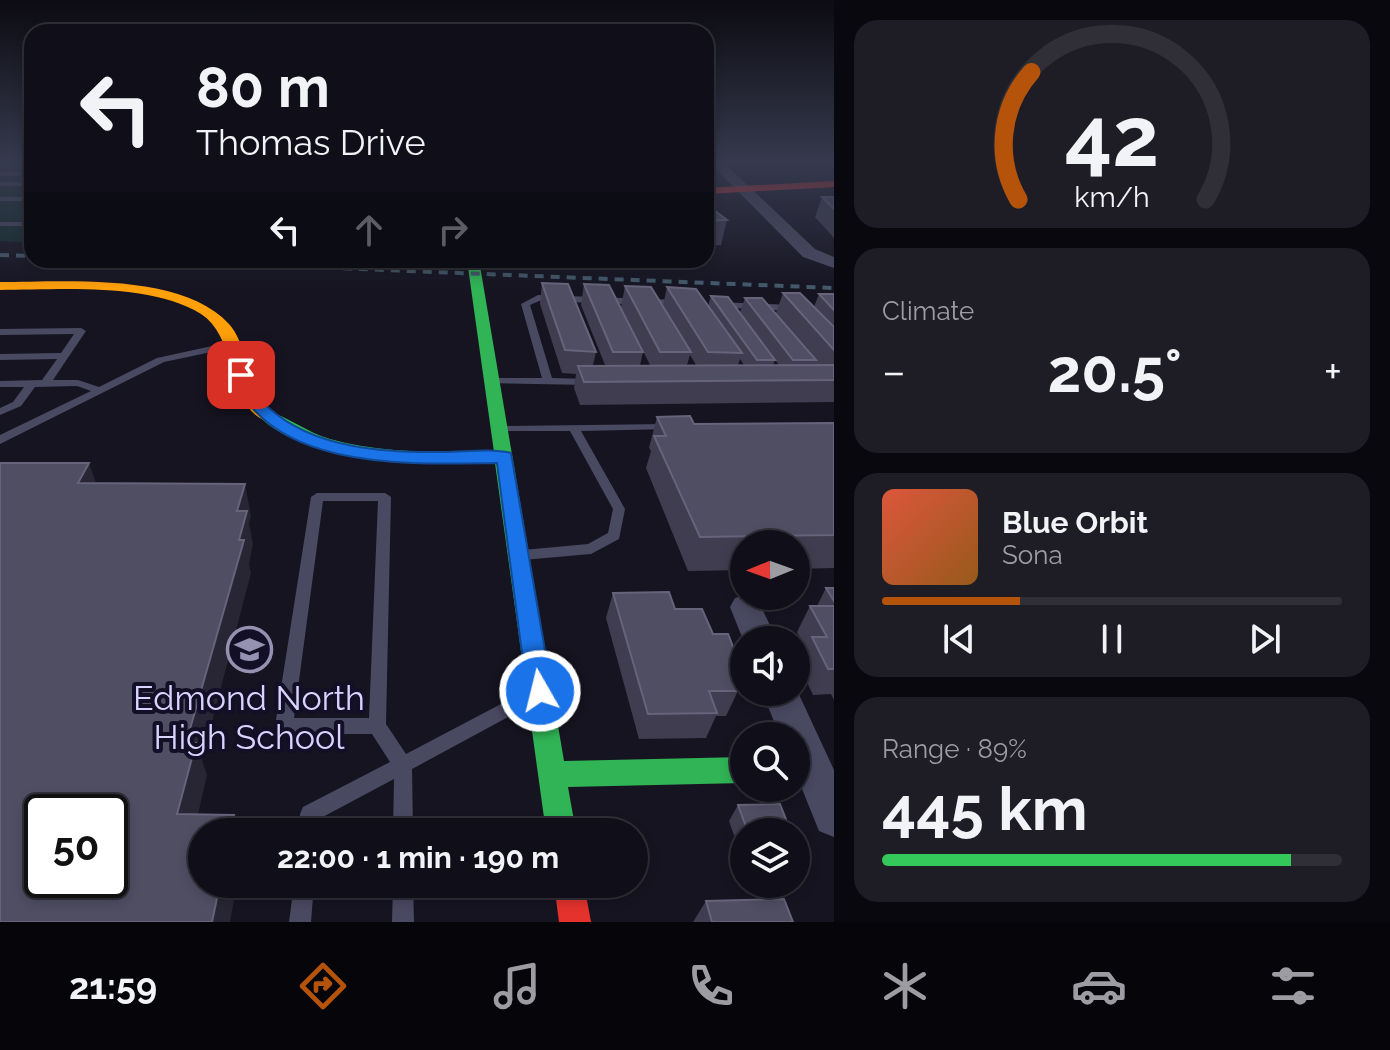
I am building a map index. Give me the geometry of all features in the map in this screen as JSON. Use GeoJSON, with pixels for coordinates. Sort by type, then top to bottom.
{"type":"FeatureCollection","features":[{"type":"Feature","properties":{"kind":"main road"},"geometry":{"type":"LineString","coordinates":[[474,268],[559,818]]}},
{"type":"Feature","properties":{"kind":"main road"},"geometry":{"type":"LineString","coordinates":[[0,286],[123,291],[196,305],[214,315],[230,330],[249,395],[263,412],[284,427],[317,441],[353,451],[404,458],[505,457]]}},
{"type":"Feature","properties":{"kind":"main road"},"geometry":{"type":"LineString","coordinates":[[553,774],[730,770]]}},
{"type":"Feature","properties":{"kind":"main road"},"geometry":{"type":"LineString","coordinates":[[571,898],[575,922]]}},
{"type":"Feature","properties":{"kind":"street"},"geometry":{"type":"LineString","coordinates":[[758,204],[809,253],[830,263]]}},
{"type":"Feature","properties":{"kind":"street"},"geometry":{"type":"LineString","coordinates":[[786,706],[834,816]]}},
{"type":"Feature","properties":{"kind":"lane"},"geometry":{"type":"LineString","coordinates":[[0,224],[24,224]]}},
{"type":"Feature","properties":{"kind":"lane"},"geometry":{"type":"LineString","coordinates":[[548,382],[525,304],[538,298],[761,306],[803,312]]}},
{"type":"Feature","properties":{"kind":"lane"},"geometry":{"type":"LineString","coordinates":[[570,299],[576,313]]}},
{"type":"Feature","properties":{"kind":"lane"},"geometry":{"type":"LineString","coordinates":[[610,301],[616,314]]}},
{"type":"Feature","properties":{"kind":"lane"},"geometry":{"type":"LineString","coordinates":[[651,302],[659,316]]}},
{"type":"Feature","properties":{"kind":"lane"},"geometry":{"type":"LineString","coordinates":[[727,305],[736,318]]}},
{"type":"Feature","properties":{"kind":"lane"},"geometry":{"type":"LineString","coordinates":[[761,306],[770,317]]}},
{"type":"Feature","properties":{"kind":"lane"},"geometry":{"type":"LineString","coordinates":[[0,332],[81,331],[45,384]]}},
{"type":"Feature","properties":{"kind":"lane"},"geometry":{"type":"LineString","coordinates":[[2,441],[161,360],[235,344]]}},
{"type":"Feature","properties":{"kind":"lane"},"geometry":{"type":"LineString","coordinates":[[0,357],[64,356]]}},
{"type":"Feature","properties":{"kind":"lane"},"geometry":{"type":"LineString","coordinates":[[492,381],[603,382]]}},
{"type":"Feature","properties":{"kind":"lane"},"geometry":{"type":"LineString","coordinates":[[0,384],[78,383],[99,390]]}},
{"type":"Feature","properties":{"kind":"lane"},"geometry":{"type":"LineString","coordinates":[[0,412],[17,404],[32,384]]}},
{"type":"Feature","properties":{"kind":"lane"},"geometry":{"type":"LineString","coordinates":[[500,428],[681,427]]}},
{"type":"Feature","properties":{"kind":"lane"},"geometry":{"type":"LineString","coordinates":[[519,555],[591,549],[614,536],[619,509],[574,428]]}},
{"type":"Feature","properties":{"kind":"lane"},"geometry":{"type":"LineString","coordinates":[[377,726],[284,726],[317,497],[385,497],[377,726],[403,765],[403,818]]}},
{"type":"Feature","properties":{"kind":"lane"},"geometry":{"type":"LineString","coordinates":[[310,818],[310,814],[540,691]]}},
{"type":"Feature","properties":{"kind":"lane"},"geometry":{"type":"LineString","coordinates":[[300,922],[303,898]]}},
{"type":"Feature","properties":{"kind":"lane"},"geometry":{"type":"LineString","coordinates":[[403,898],[403,922]]}},
{"type":"Feature","properties":{"kind":"green space"},"geometry":{"type":"Polygon","coordinates":[[[0,204],[24,204],[24,242],[0,241],[0,204]]]}},
{"type":"Feature","properties":{"kind":"building"},"geometry":{"type":"Polygon","coordinates":[[[714,210],[727,220],[714,221],[714,210]]]}},
{"type":"Feature","properties":{"kind":"building"},"geometry":{"type":"Polygon","coordinates":[[[542,283],[568,284],[596,352],[565,350],[542,283]]]}},
{"type":"Feature","properties":{"kind":"building"},"geometry":{"type":"Polygon","coordinates":[[[584,284],[609,285],[643,352],[613,352],[584,284]]]}},
{"type":"Feature","properties":{"kind":"building"},"geometry":{"type":"Polygon","coordinates":[[[625,286],[651,287],[691,352],[660,352],[625,286]]]}},
{"type":"Feature","properties":{"kind":"building"},"geometry":{"type":"Polygon","coordinates":[[[667,287],[696,289],[742,353],[708,352],[667,287]]]}},
{"type":"Feature","properties":{"kind":"building"},"geometry":{"type":"Polygon","coordinates":[[[783,293],[800,293],[834,327],[834,350],[783,293]]]}},
{"type":"Feature","properties":{"kind":"building"},"geometry":{"type":"Polygon","coordinates":[[[819,294],[834,294],[834,310],[819,294]]]}},
{"type":"Feature","properties":{"kind":"building"},"geometry":{"type":"Polygon","coordinates":[[[711,296],[728,297],[775,360],[757,360],[711,296]]]}},
{"type":"Feature","properties":{"kind":"building"},"geometry":{"type":"Polygon","coordinates":[[[745,298],[762,298],[816,360],[793,360],[745,298]]]}},
{"type":"Feature","properties":{"kind":"building"},"geometry":{"type":"Polygon","coordinates":[[[834,365],[834,380],[584,382],[578,366],[834,365]]]}},
{"type":"Feature","properties":{"kind":"building"},"geometry":{"type":"Polygon","coordinates":[[[690,416],[694,424],[834,423],[834,535],[810,535],[810,530],[730,530],[730,537],[700,537],[654,436],[666,436],[657,417],[690,416]]]}},
{"type":"Feature","properties":{"kind":"building"},"geometry":{"type":"Polygon","coordinates":[[[0,463],[89,463],[78,483],[245,484],[237,511],[247,511],[239,540],[244,540],[186,743],[196,743],[177,814],[234,815],[233,818],[188,818],[188,898],[217,898],[212,922],[0,922],[0,463]]]}},
{"type":"Feature","properties":{"kind":"building"},"geometry":{"type":"Polygon","coordinates":[[[826,588],[834,588],[834,601],[826,588]]]}},
{"type":"Feature","properties":{"kind":"building"},"geometry":{"type":"Polygon","coordinates":[[[669,592],[675,609],[702,609],[713,634],[728,634],[730,691],[709,691],[717,713],[648,714],[613,593],[669,592]]]}},
{"type":"Feature","properties":{"kind":"building"},"geometry":{"type":"Polygon","coordinates":[[[810,606],[834,606],[834,669],[828,669],[812,637],[827,637],[810,606]]]}},
{"type":"Feature","properties":{"kind":"building"},"geometry":{"type":"Polygon","coordinates":[[[780,804],[786,818],[743,818],[738,805],[780,804]]]}},
{"type":"Feature","properties":{"kind":"building"},"geometry":{"type":"Polygon","coordinates":[[[784,899],[793,922],[712,922],[706,901],[784,899]]]}},
{"type":"Feature","properties":{"kind":"railway"},"geometry":{"type":"LineString","coordinates":[[0,255],[24,256]]}},
{"type":"Feature","properties":{"kind":"railway"},"geometry":{"type":"LineString","coordinates":[[335,268],[834,288]]}},
{"type":"Feature","properties":{"kind":"traffic: fast"},"geometry":{"type":"LineString","coordinates":[[474,268],[559,818]]}},
{"type":"Feature","properties":{"kind":"traffic: fast"},"geometry":{"type":"LineString","coordinates":[[267,416],[294,431],[352,450],[413,457],[505,457]]}},
{"type":"Feature","properties":{"kind":"traffic: fast"},"geometry":{"type":"LineString","coordinates":[[553,774],[730,770]]}},
{"type":"Feature","properties":{"kind":"traffic: slow"},"geometry":{"type":"LineString","coordinates":[[0,286],[86,287],[153,293],[183,300],[208,312],[229,334],[245,385],[267,416]]}},
{"type":"Feature","properties":{"kind":"traffic: jam"},"geometry":{"type":"LineString","coordinates":[[571,898],[575,922]]}},
{"type":"Feature","properties":{"kind":"place","name":"Edmond North High School"},"geometry":{"type":"Point","coordinates":[249,650]}},
{"type":"Feature","properties":{"kind":"route"},"geometry":{"type":"LineString","coordinates":[[241,375],[249,395],[263,412],[284,427],[317,441],[353,451],[404,458],[505,457],[540,691]]}}]}
